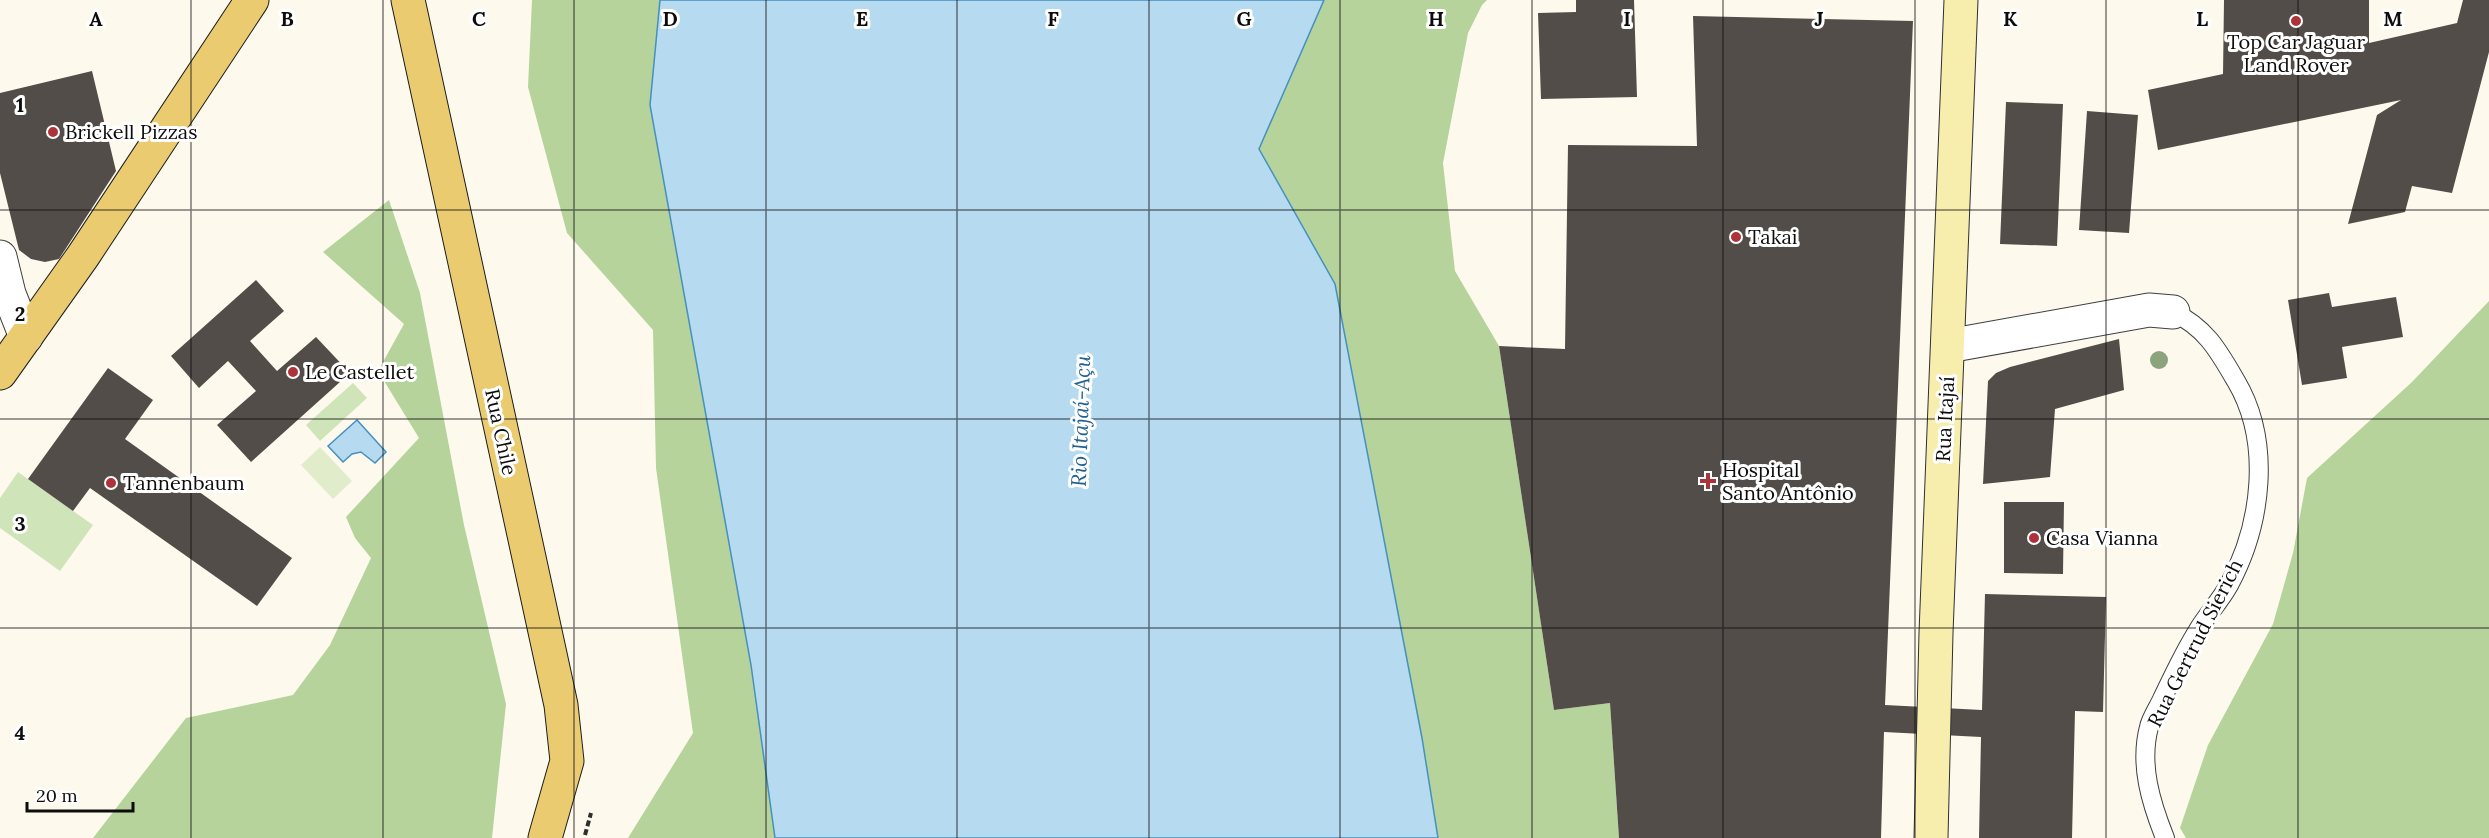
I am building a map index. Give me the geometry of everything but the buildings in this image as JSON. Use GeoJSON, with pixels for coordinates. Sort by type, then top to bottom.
{"type":"FeatureCollection","features":[{"type":"Feature","properties":{"kind":"main road"},"geometry":{"type":"LineString","coordinates":[[0,373],[83,256],[252,0]]}},
{"type":"Feature","properties":{"kind":"main road","name":"Rua Chile"},"geometry":{"type":"LineString","coordinates":[[387,0],[410,13],[561,705],[567,761],[545,838]]}},
{"type":"Feature","properties":{"kind":"main road","name":"Rua Itajaí"},"geometry":{"type":"LineString","coordinates":[[1931,838],[1936,633],[1961,0]]}},
{"type":"Feature","properties":{"kind":"street"},"geometry":{"type":"LineString","coordinates":[[0,257],[9,294],[26,337]]}},
{"type":"Feature","properties":{"kind":"street","name":"Rua Gertrud Sierich"},"geometry":{"type":"LineString","coordinates":[[1948,346],[2149,310],[2174,312]]}},
{"type":"Feature","properties":{"kind":"lane","name":"Rua Gertrud Sierich"},"geometry":{"type":"LineString","coordinates":[[2165,838],[2148,789],[2145,754],[2149,726],[2197,631],[2229,585],[2257,505],[2260,466],[2256,432],[2245,396],[2221,354],[2195,322],[2174,312]]}},
{"type":"Feature","properties":{"kind":"green space"},"geometry":{"type":"Polygon","coordinates":[[[532,0],[660,0],[650,105],[751,665],[775,838],[628,838],[693,733],[656,468],[653,330],[567,233],[528,87],[532,0]]]}},
{"type":"Feature","properties":{"kind":"green space"},"geometry":{"type":"Polygon","coordinates":[[[1324,0],[1487,0],[1482,5],[1468,33],[1443,163],[1455,271],[1499,346],[1554,710],[1610,703],[1619,838],[1438,838],[1422,738],[1335,284],[1259,149],[1324,0]]]}},
{"type":"Feature","properties":{"kind":"green space"},"geometry":{"type":"Polygon","coordinates":[[[389,200],[420,293],[464,525],[506,704],[492,838],[93,838],[186,718],[293,695],[330,645],[371,558],[355,538],[346,517],[419,438],[378,371],[404,324],[323,252],[389,200]]]}},
{"type":"Feature","properties":{"kind":"green space"},"geometry":{"type":"Polygon","coordinates":[[[2489,301],[2489,838],[2186,838],[2180,828],[2208,745],[2273,624],[2293,553],[2307,478],[2412,382],[2489,301]]]}},
{"type":"Feature","properties":{"kind":"green space"},"geometry":{"type":"Polygon","coordinates":[[[353,383],[367,398],[320,441],[306,425],[353,383]]]}},
{"type":"Feature","properties":{"kind":"green space"},"geometry":{"type":"Polygon","coordinates":[[[320,447],[352,481],[333,499],[301,465],[320,447]]]}},
{"type":"Feature","properties":{"kind":"green space"},"geometry":{"type":"Polygon","coordinates":[[[18,472],[93,525],[60,571],[0,528],[0,498],[18,472]]]}},
{"type":"Feature","properties":{"kind":"water","name":"Rio Itajaí-Açu"},"geometry":{"type":"Polygon","coordinates":[[[660,0],[1324,0],[1259,149],[1335,284],[1422,738],[1438,838],[775,838],[751,665],[650,105],[660,0]]]}},
{"type":"Feature","properties":{"kind":"water"},"geometry":{"type":"Polygon","coordinates":[[[357,420],[386,452],[375,463],[361,452],[352,454],[343,462],[328,446],[357,420]]]}},
{"type":"Feature","properties":{"kind":"place","name":"Top Car Jaguar Land Rover"},"geometry":{"type":"Point","coordinates":[2296,21]}},
{"type":"Feature","properties":{"kind":"place","name":"Brickell Pizzas"},"geometry":{"type":"Point","coordinates":[53,132]}},
{"type":"Feature","properties":{"kind":"place","name":"Takai"},"geometry":{"type":"Point","coordinates":[1736,237]}},
{"type":"Feature","properties":{"kind":"place","name":"Le Castellet"},"geometry":{"type":"Point","coordinates":[293,372]}},
{"type":"Feature","properties":{"kind":"place","name":"Hospital Santo Antônio"},"geometry":{"type":"Point","coordinates":[1708,481]}},
{"type":"Feature","properties":{"kind":"place","name":"Tannenbaum"},"geometry":{"type":"Point","coordinates":[111,483]}},
{"type":"Feature","properties":{"kind":"place","name":"Casa Vianna"},"geometry":{"type":"Point","coordinates":[2034,538]}}]}
